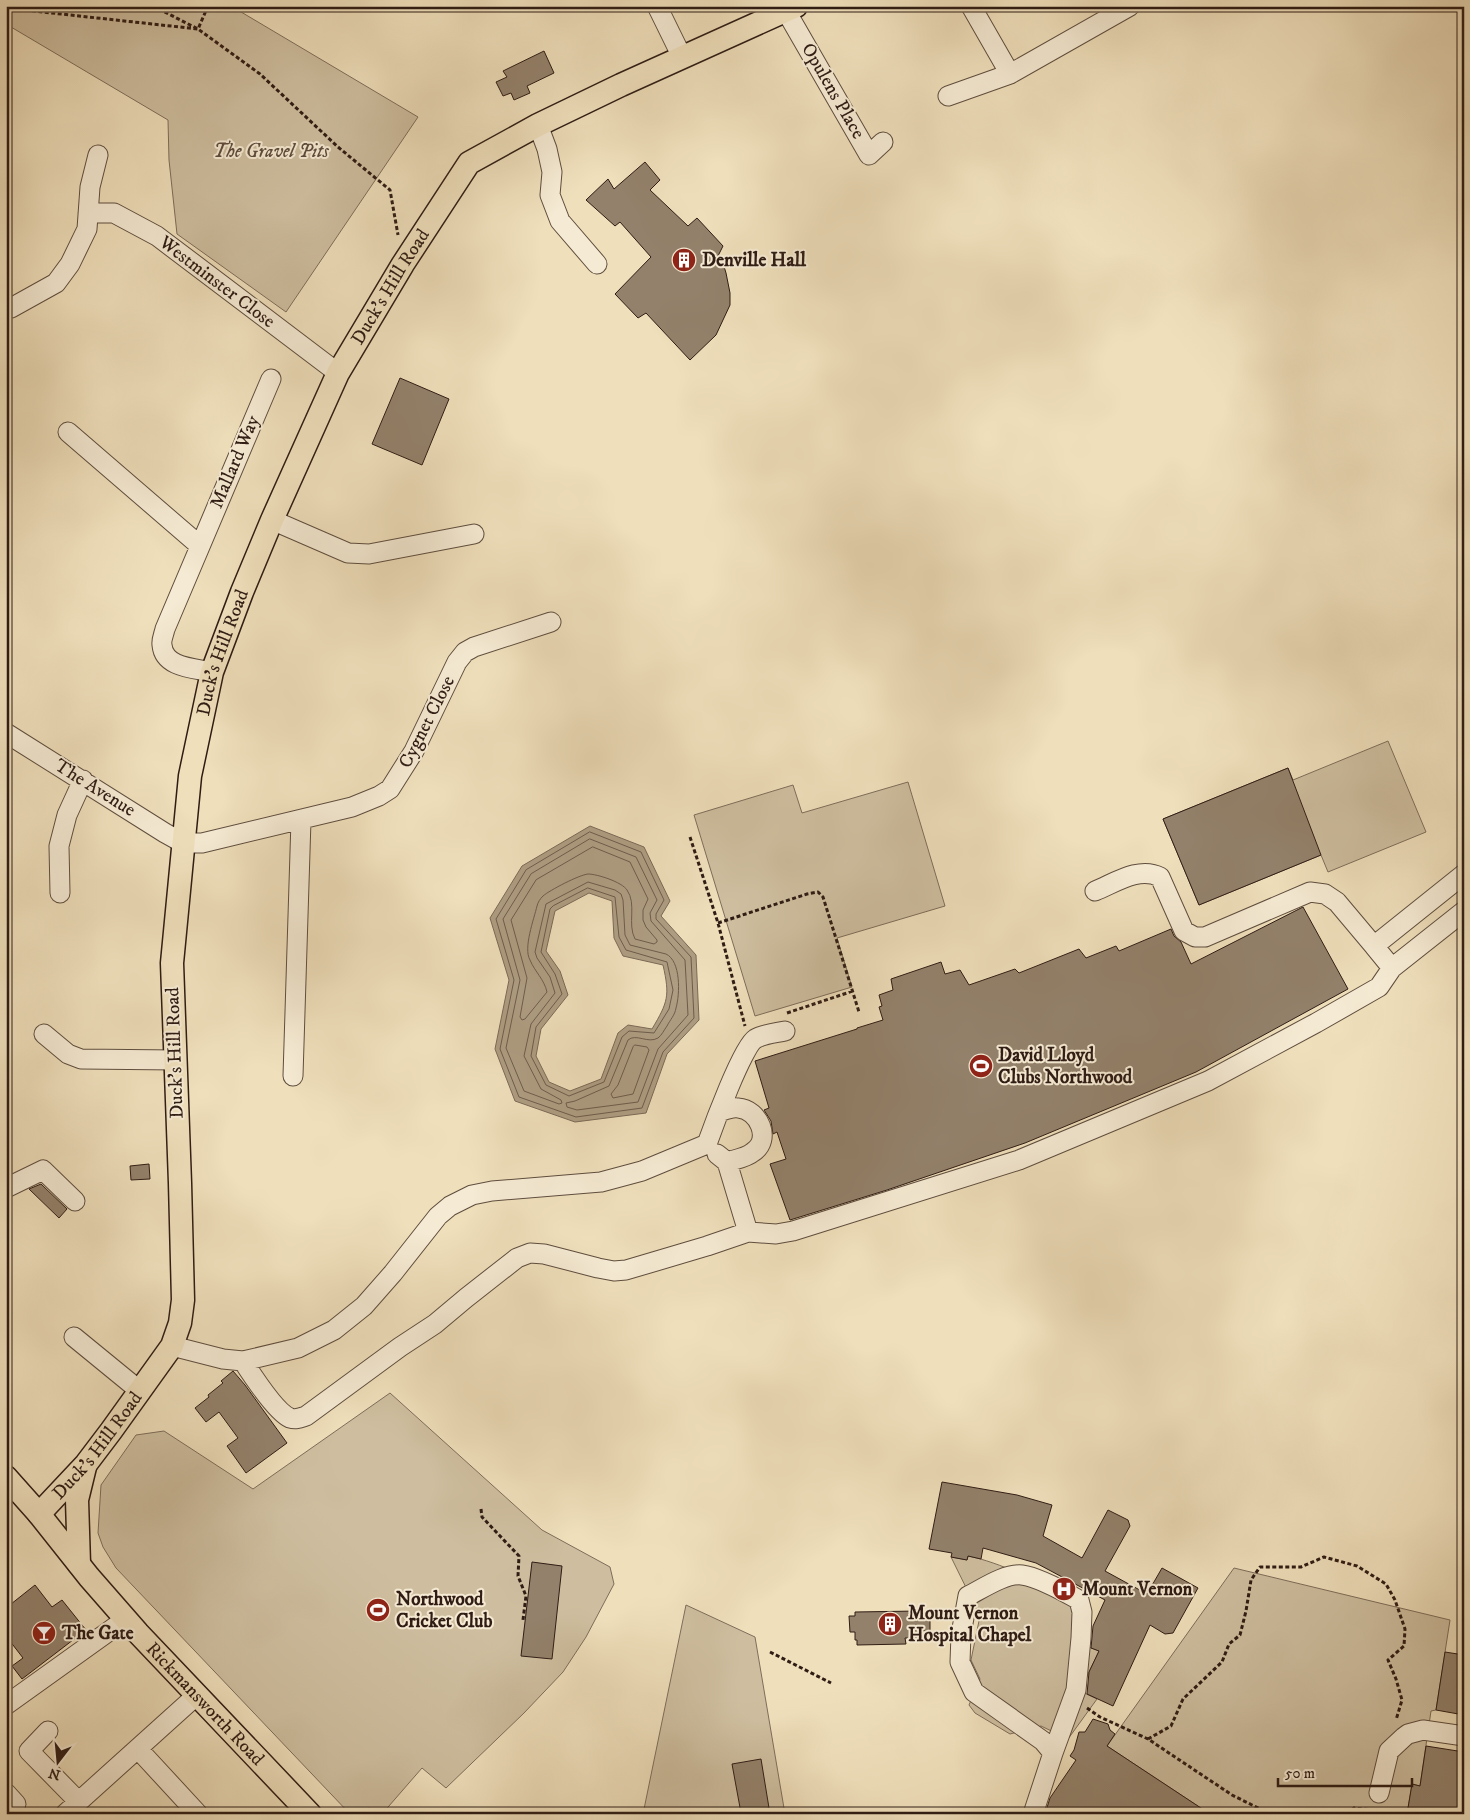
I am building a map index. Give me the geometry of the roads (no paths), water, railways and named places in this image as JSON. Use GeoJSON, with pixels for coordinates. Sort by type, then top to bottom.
{"type":"FeatureCollection","features":[{"type":"Feature","properties":{"kind":"main road","name":"Duck's Hill Road"},"geometry":{"type":"LineString","coordinates":[[39,1514],[86,1464],[140,1391],[172,1346],[180,1323],[183,1300],[172,962],[190,776],[212,672],[272,520],[338,373],[403,264],[469,163],[538,125],[621,84],[791,8]]}},
{"type":"Feature","properties":{"kind":"main road"},"geometry":{"type":"LineString","coordinates":[[79,1564],[77,1500],[86,1464]]}},
{"type":"Feature","properties":{"kind":"main road","name":"Rickmansworth Road"},"geometry":{"type":"LineString","coordinates":[[6,1478],[39,1514],[126,1619],[310,1814]]}},
{"type":"Feature","properties":{"kind":"street"},"geometry":{"type":"LineString","coordinates":[[657,6],[682,57]]}},
{"type":"Feature","properties":{"kind":"street"},"geometry":{"type":"LineString","coordinates":[[971,6],[1010,74]]}},
{"type":"Feature","properties":{"kind":"street"},"geometry":{"type":"LineString","coordinates":[[948,96],[1010,74],[1130,6]]}},
{"type":"Feature","properties":{"kind":"street","name":"Opulens Place"},"geometry":{"type":"LineString","coordinates":[[791,8],[869,154],[883,142]]}},
{"type":"Feature","properties":{"kind":"street"},"geometry":{"type":"LineString","coordinates":[[538,125],[547,149],[552,172],[550,195],[560,221],[598,264]]}},
{"type":"Feature","properties":{"kind":"street"},"geometry":{"type":"LineString","coordinates":[[11,308],[56,283],[70,264],[87,229],[90,187],[98,156]]}},
{"type":"Feature","properties":{"kind":"street","name":"Westminster Close"},"geometry":{"type":"LineString","coordinates":[[88,213],[114,212],[157,236],[338,373]]}},
{"type":"Feature","properties":{"kind":"street","name":"Mallard Way"},"geometry":{"type":"LineString","coordinates":[[212,672],[175,664],[166,657],[162,645],[165,629],[271,379]]}},
{"type":"Feature","properties":{"kind":"street"},"geometry":{"type":"LineString","coordinates":[[68,432],[199,545]]}},
{"type":"Feature","properties":{"kind":"street"},"geometry":{"type":"LineString","coordinates":[[272,520],[348,553],[369,554],[474,534]]}},
{"type":"Feature","properties":{"kind":"street","name":"Cygnet Close"},"geometry":{"type":"LineString","coordinates":[[183,843],[202,844],[352,807],[379,796],[390,789],[414,750],[457,662],[464,652],[551,622]]}},
{"type":"Feature","properties":{"kind":"street","name":"The Avenue"},"geometry":{"type":"LineString","coordinates":[[6,733],[183,843]]}},
{"type":"Feature","properties":{"kind":"street"},"geometry":{"type":"LineString","coordinates":[[60,893],[59,846],[67,815],[83,780]]}},
{"type":"Feature","properties":{"kind":"street"},"geometry":{"type":"LineString","coordinates":[[293,1076],[301,820]]}},
{"type":"Feature","properties":{"kind":"street"},"geometry":{"type":"LineString","coordinates":[[1095,890],[1142,872],[1152,873],[1160,877],[1184,931],[1194,937],[1205,937],[1310,892],[1325,894],[1337,902],[1392,968]]}},
{"type":"Feature","properties":{"kind":"street"},"geometry":{"type":"LineString","coordinates":[[1374,946],[1464,874]]}},
{"type":"Feature","properties":{"kind":"street"},"geometry":{"type":"LineString","coordinates":[[242,1361],[276,1405],[289,1417],[296,1419],[306,1416],[435,1324],[517,1258],[530,1253],[544,1254],[614,1271],[626,1270],[748,1232],[776,1234],[793,1231],[984,1172],[1058,1145],[1208,1081],[1379,987],[1392,968],[1464,911]]}},
{"type":"Feature","properties":{"kind":"street"},"geometry":{"type":"LineString","coordinates":[[172,1346],[223,1360],[242,1361],[298,1348],[334,1330],[364,1306],[438,1216],[450,1206],[472,1195],[492,1191],[601,1182],[642,1171],[707,1144],[746,1050],[754,1039],[783,1023]]}},
{"type":"Feature","properties":{"kind":"street"},"geometry":{"type":"LineString","coordinates":[[44,1034],[68,1054],[81,1059],[176,1060]]}},
{"type":"Feature","properties":{"kind":"street"},"geometry":{"type":"LineString","coordinates":[[719,1112],[731,1108],[745,1109],[755,1114],[762,1131],[759,1145],[755,1152],[743,1158],[727,1162]]}},
{"type":"Feature","properties":{"kind":"street"},"geometry":{"type":"LineString","coordinates":[[707,1144],[727,1162],[748,1232]]}},
{"type":"Feature","properties":{"kind":"street"},"geometry":{"type":"LineString","coordinates":[[6,1188],[43,1170],[75,1201]]}},
{"type":"Feature","properties":{"kind":"street"},"geometry":{"type":"LineString","coordinates":[[74,1337],[140,1391]]}},
{"type":"Feature","properties":{"kind":"street"},"geometry":{"type":"LineString","coordinates":[[1033,1814],[1040,1744],[1073,1700],[1076,1690],[1082,1612],[1079,1600],[1054,1587],[1021,1575],[1000,1579],[968,1596],[961,1634],[960,1662],[974,1692],[1040,1744]]}},
{"type":"Feature","properties":{"kind":"street"},"geometry":{"type":"LineString","coordinates":[[6,1705],[126,1619]]}},
{"type":"Feature","properties":{"kind":"street"},"geometry":{"type":"LineString","coordinates":[[48,1731],[29,1751],[72,1808],[197,1695]]}},
{"type":"Feature","properties":{"kind":"street"},"geometry":{"type":"LineString","coordinates":[[1379,1793],[1389,1751],[1408,1734],[1423,1730],[1464,1736]]}},
{"type":"Feature","properties":{"kind":"street"},"geometry":{"type":"LineString","coordinates":[[138,1748],[198,1814]]}},
{"type":"Feature","properties":{"kind":"water"},"geometry":{"type":"Polygon","coordinates":[[[590,826],[644,847],[670,901],[661,916],[696,955],[699,1020],[667,1054],[646,1113],[575,1122],[515,1101],[495,1049],[509,980],[490,918],[522,866],[590,826]],[[589,893],[555,911],[546,951],[560,971],[568,995],[541,1029],[536,1056],[549,1082],[570,1091],[601,1079],[618,1033],[628,1025],[652,1029],[666,998],[667,992],[663,965],[623,956],[614,938],[612,901],[589,893]]]}},
{"type":"Feature","properties":{"kind":"place","name":"Denville Hall"},"geometry":{"type":"Point","coordinates":[684,260]}},
{"type":"Feature","properties":{"kind":"place","name":"David Lloyd Clubs Northwood"},"geometry":{"type":"Point","coordinates":[981,1066]}},
{"type":"Feature","properties":{"kind":"place","name":"Mount Vernon"},"geometry":{"type":"Point","coordinates":[1064,1589]}},
{"type":"Feature","properties":{"kind":"place","name":"Northwood Cricket Club"},"geometry":{"type":"Point","coordinates":[378,1610]}},
{"type":"Feature","properties":{"kind":"place","name":"Mount Vernon Hospital Chapel"},"geometry":{"type":"Point","coordinates":[890,1624]}},
{"type":"Feature","properties":{"kind":"place","name":"The Gate"},"geometry":{"type":"Point","coordinates":[44,1633]}},
{"type":"Feature","properties":{"kind":"park label","name":"The Gravel Pits"},"geometry":{"type":"Point","coordinates":[271,151]}}]}
